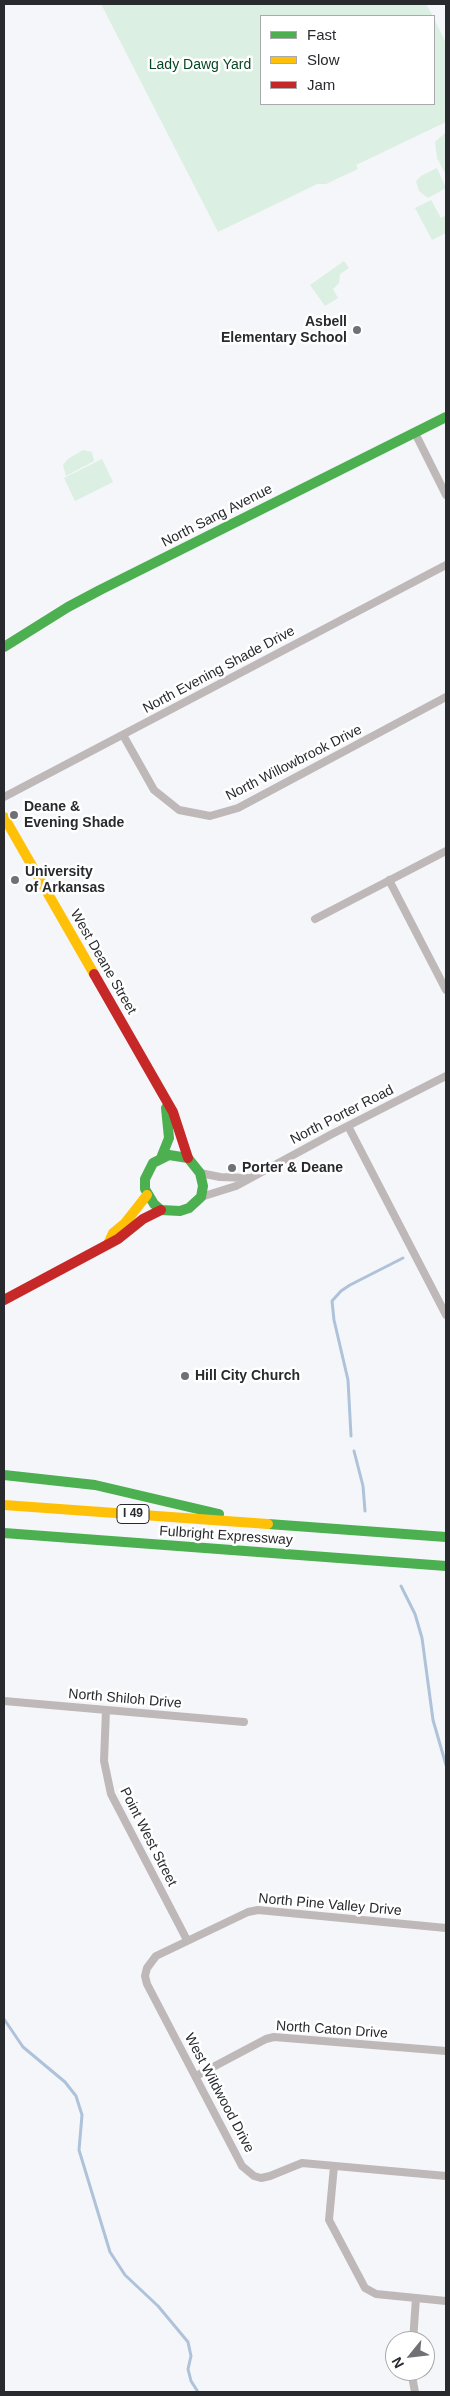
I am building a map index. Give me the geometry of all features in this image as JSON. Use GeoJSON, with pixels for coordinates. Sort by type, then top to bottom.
{"type":"FeatureCollection","features":[{"type":"Feature","properties":{"kind":"main road","name":"North Sang Avenue"},"geometry":{"type":"LineString","coordinates":[[4,647],[68,607],[100,590],[446,417]]}},
{"type":"Feature","properties":{"kind":"main road","name":"West Deane Street"},"geometry":{"type":"LineString","coordinates":[[4,817],[173,1112],[188,1158]]}},
{"type":"Feature","properties":{"kind":"main road","name":"West Deane Street"},"geometry":{"type":"LineString","coordinates":[[160,1158],[169,1138],[168,1119],[163,1095]]}},
{"type":"Feature","properties":{"kind":"main road"},"geometry":{"type":"LineString","coordinates":[[4,1300],[118,1239],[144,1219],[161,1210],[180,1211],[189,1208],[201,1197],[203,1186],[200,1173],[188,1158],[169,1155],[160,1158],[148,1171],[145,1180],[147,1195],[161,1210]]}},
{"type":"Feature","properties":{"kind":"main road"},"geometry":{"type":"LineString","coordinates":[[108,1244],[113,1233],[125,1223],[147,1195]]}},
{"type":"Feature","properties":{"kind":"main road"},"geometry":{"type":"LineString","coordinates":[[4,1474],[95,1486],[262,1524]]}},
{"type":"Feature","properties":{"kind":"main road","name":"Fulbright Expressway"},"geometry":{"type":"LineString","coordinates":[[4,1505],[446,1537]]}},
{"type":"Feature","properties":{"kind":"main road","name":"Fulbright Expressway"},"geometry":{"type":"LineString","coordinates":[[4,1533],[446,1566]]}},
{"type":"Feature","properties":{"kind":"street"},"geometry":{"type":"LineString","coordinates":[[415,432],[446,495]]}},
{"type":"Feature","properties":{"kind":"street","name":"North Evening Shade Drive"},"geometry":{"type":"LineString","coordinates":[[4,797],[446,565]]}},
{"type":"Feature","properties":{"kind":"street","name":"North Willowbrook Drive"},"geometry":{"type":"LineString","coordinates":[[123,735],[154,790],[179,810],[210,816],[238,808],[446,697]]}},
{"type":"Feature","properties":{"kind":"street"},"geometry":{"type":"LineString","coordinates":[[315,920],[446,851]]}},
{"type":"Feature","properties":{"kind":"street"},"geometry":{"type":"LineString","coordinates":[[389,880],[446,990]]}},
{"type":"Feature","properties":{"kind":"street","name":"North Porter Road"},"geometry":{"type":"LineString","coordinates":[[201,1197],[236,1186],[446,1076]]}},
{"type":"Feature","properties":{"kind":"street"},"geometry":{"type":"LineString","coordinates":[[348,1126],[446,1315]]}},
{"type":"Feature","properties":{"kind":"street","name":"North Porter Road"},"geometry":{"type":"LineString","coordinates":[[200,1173],[220,1177],[249,1178]]}},
{"type":"Feature","properties":{"kind":"street","name":"North Shiloh Drive"},"geometry":{"type":"LineString","coordinates":[[4,1701],[244,1722]]}},
{"type":"Feature","properties":{"kind":"street","name":"Point West Street"},"geometry":{"type":"LineString","coordinates":[[106,1710],[104,1761],[111,1794],[187,1940]]}},
{"type":"Feature","properties":{"kind":"street","name":"North Pine Valley Drive"},"geometry":{"type":"LineString","coordinates":[[187,1940],[238,1914],[258,1910],[446,1928]]}},
{"type":"Feature","properties":{"kind":"street","name":"West Wildwood Drive"},"geometry":{"type":"LineString","coordinates":[[187,1940],[156,1956],[147,1968],[145,1976],[147,1984],[242,2166],[254,2176],[261,2178],[302,2163],[446,2176]]}},
{"type":"Feature","properties":{"kind":"street","name":"North Caton Drive"},"geometry":{"type":"LineString","coordinates":[[196,2076],[266,2038],[274,2037],[446,2051]]}},
{"type":"Feature","properties":{"kind":"street"},"geometry":{"type":"LineString","coordinates":[[334,2166],[329,2220],[361,2283],[376,2294],[446,2301]]}},
{"type":"Feature","properties":{"kind":"street"},"geometry":{"type":"LineString","coordinates":[[414,2331],[416,2298]]}},
{"type":"Feature","properties":{"kind":"green space","name":"Lady Dawg Yard"},"geometry":{"type":"Polygon","coordinates":[[[101,4],[426,4],[432,15],[260,15],[260,105],[435,105],[435,21],[446,43],[446,122],[356,165],[358,169],[326,184],[317,184],[218,232],[101,4]]]}},
{"type":"Feature","properties":{"kind":"green space"},"geometry":{"type":"Polygon","coordinates":[[[446,132],[446,175],[437,158],[435,142],[446,132]]]}},
{"type":"Feature","properties":{"kind":"green space"},"geometry":{"type":"Polygon","coordinates":[[[437,168],[446,188],[428,198],[419,191],[416,181],[421,176],[437,168]]]}},
{"type":"Feature","properties":{"kind":"green space"},"geometry":{"type":"Polygon","coordinates":[[[431,200],[441,218],[446,215],[446,233],[432,240],[415,208],[431,200]]]}},
{"type":"Feature","properties":{"kind":"green space"},"geometry":{"type":"Polygon","coordinates":[[[344,261],[349,268],[340,274],[339,283],[333,289],[338,298],[325,306],[310,285],[344,261]]]}},
{"type":"Feature","properties":{"kind":"green space"},"geometry":{"type":"Polygon","coordinates":[[[83,450],[92,452],[94,461],[66,476],[63,465],[68,459],[83,450]]]}},
{"type":"Feature","properties":{"kind":"green space"},"geometry":{"type":"Polygon","coordinates":[[[102,459],[113,482],[75,501],[64,478],[102,459]]]}},
{"type":"Feature","properties":{"kind":"waterway"},"geometry":{"type":"LineString","coordinates":[[351,1436],[348,1380],[334,1320],[332,1301],[350,1285],[403,1258]]}},
{"type":"Feature","properties":{"kind":"waterway"},"geometry":{"type":"LineString","coordinates":[[354,1451],[363,1486],[365,1511]]}},
{"type":"Feature","properties":{"kind":"waterway"},"geometry":{"type":"LineString","coordinates":[[401,1586],[415,1614],[422,1638],[433,1720],[446,1765]]}},
{"type":"Feature","properties":{"kind":"waterway"},"geometry":{"type":"LineString","coordinates":[[4,2019],[23,2047],[65,2082],[76,2096],[82,2115],[79,2150],[110,2252],[125,2275],[158,2306],[188,2342],[191,2356],[188,2369],[191,2381],[198,2392]]}},
{"type":"Feature","properties":{"kind":"traffic: fast"},"geometry":{"type":"LineString","coordinates":[[4,647],[68,607],[100,590],[446,417]]}},
{"type":"Feature","properties":{"kind":"traffic: fast"},"geometry":{"type":"LineString","coordinates":[[161,1158],[169,1138],[166,1108]]}},
{"type":"Feature","properties":{"kind":"traffic: fast"},"geometry":{"type":"LineString","coordinates":[[169,1155],[188,1158],[200,1173],[203,1186],[201,1197],[189,1208],[180,1211],[161,1210],[154,1204],[145,1189],[145,1179],[153,1163],[169,1155]]}},
{"type":"Feature","properties":{"kind":"traffic: fast"},"geometry":{"type":"LineString","coordinates":[[4,1475],[95,1485],[219,1514]]}},
{"type":"Feature","properties":{"kind":"traffic: fast"},"geometry":{"type":"LineString","coordinates":[[268,1524],[446,1537]]}},
{"type":"Feature","properties":{"kind":"traffic: fast"},"geometry":{"type":"LineString","coordinates":[[4,1533],[446,1566]]}},
{"type":"Feature","properties":{"kind":"traffic: slow"},"geometry":{"type":"LineString","coordinates":[[4,817],[94,974]]}},
{"type":"Feature","properties":{"kind":"traffic: slow"},"geometry":{"type":"LineString","coordinates":[[108,1244],[113,1233],[125,1223],[147,1195]]}},
{"type":"Feature","properties":{"kind":"traffic: slow"},"geometry":{"type":"LineString","coordinates":[[4,1505],[268,1524]]}},
{"type":"Feature","properties":{"kind":"traffic: jam"},"geometry":{"type":"LineString","coordinates":[[94,974],[173,1112],[188,1158]]}},
{"type":"Feature","properties":{"kind":"traffic: jam"},"geometry":{"type":"LineString","coordinates":[[4,1300],[118,1239],[143,1219],[161,1210]]}},
{"type":"Feature","properties":{"kind":"place","name":"Asbell Elementary School"},"geometry":{"type":"Point","coordinates":[357,330]}},
{"type":"Feature","properties":{"kind":"place","name":"Deane & Evening Shade"},"geometry":{"type":"Point","coordinates":[14,815]}},
{"type":"Feature","properties":{"kind":"place","name":"University of Arkansas"},"geometry":{"type":"Point","coordinates":[15,880]}},
{"type":"Feature","properties":{"kind":"place","name":"Porter & Deane"},"geometry":{"type":"Point","coordinates":[232,1168]}},
{"type":"Feature","properties":{"kind":"place","name":"Hill City Church"},"geometry":{"type":"Point","coordinates":[185,1376]}}]}
